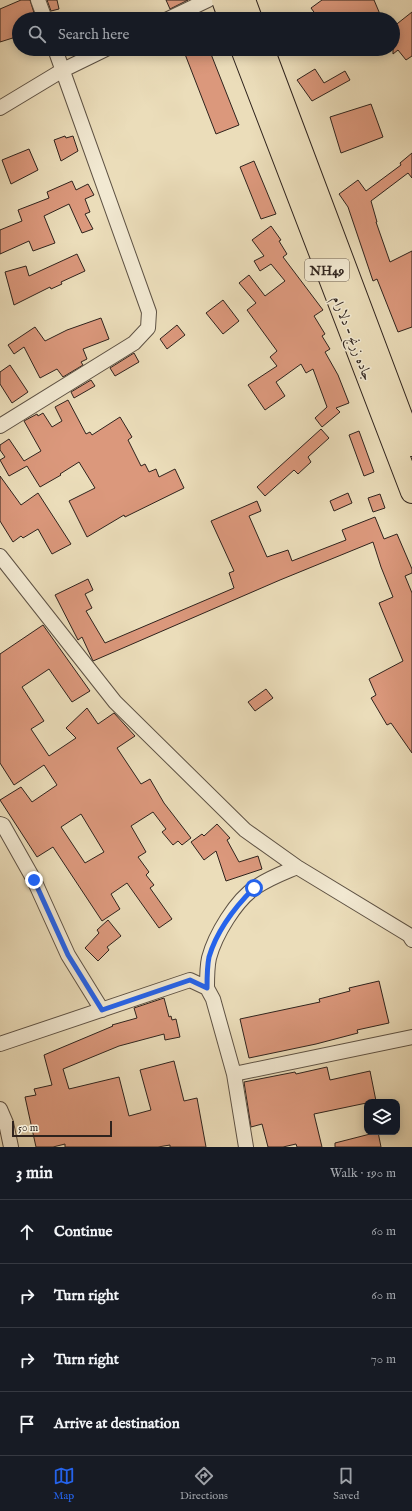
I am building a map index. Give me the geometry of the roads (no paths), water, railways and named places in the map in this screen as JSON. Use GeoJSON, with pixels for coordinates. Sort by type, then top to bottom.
{"type":"FeatureCollection","features":[{"type":"Feature","properties":{"kind":"highway"},"geometry":{"type":"LineString","coordinates":[[223,0],[227,12]]}},
{"type":"Feature","properties":{"kind":"highway"},"geometry":{"type":"LineString","coordinates":[[244,0],[248,12]]}},
{"type":"Feature","properties":{"kind":"highway","name":"جاده زرنج - دلارام"},"geometry":{"type":"LineString","coordinates":[[245,56],[412,492]]}},
{"type":"Feature","properties":{"kind":"highway","name":"جاده زرنج - دلارام"},"geometry":{"type":"LineString","coordinates":[[266,56],[412,445]]}},
{"type":"Feature","properties":{"kind":"street"},"geometry":{"type":"LineString","coordinates":[[38,0],[42,12]]}},
{"type":"Feature","properties":{"kind":"street"},"geometry":{"type":"LineString","coordinates":[[183,12],[208,0]]}},
{"type":"Feature","properties":{"kind":"street"},"geometry":{"type":"LineString","coordinates":[[0,426],[134,343],[148,328],[149,312],[58,56]]}},
{"type":"Feature","properties":{"kind":"street"},"geometry":{"type":"LineString","coordinates":[[0,108],[63,70],[92,56]]}},
{"type":"Feature","properties":{"kind":"street"},"geometry":{"type":"LineString","coordinates":[[0,556],[115,702],[245,830],[297,867],[408,935],[412,940]]}},
{"type":"Feature","properties":{"kind":"street"},"geometry":{"type":"LineString","coordinates":[[0,824],[3,825],[34,880],[68,955],[102,1010]]}},
{"type":"Feature","properties":{"kind":"street"},"geometry":{"type":"LineString","coordinates":[[246,1147],[234,1074],[213,999],[207,988],[209,958],[220,930],[239,903],[254,888],[274,876],[297,867]]}},
{"type":"Feature","properties":{"kind":"street"},"geometry":{"type":"LineString","coordinates":[[0,1044],[190,980],[207,988]]}},
{"type":"Feature","properties":{"kind":"street"},"geometry":{"type":"LineString","coordinates":[[234,1074],[412,1037]]}},
{"type":"Feature","properties":{"kind":"street"},"geometry":{"type":"LineString","coordinates":[[0,1108],[6,1123],[11,1147]]}}]}
